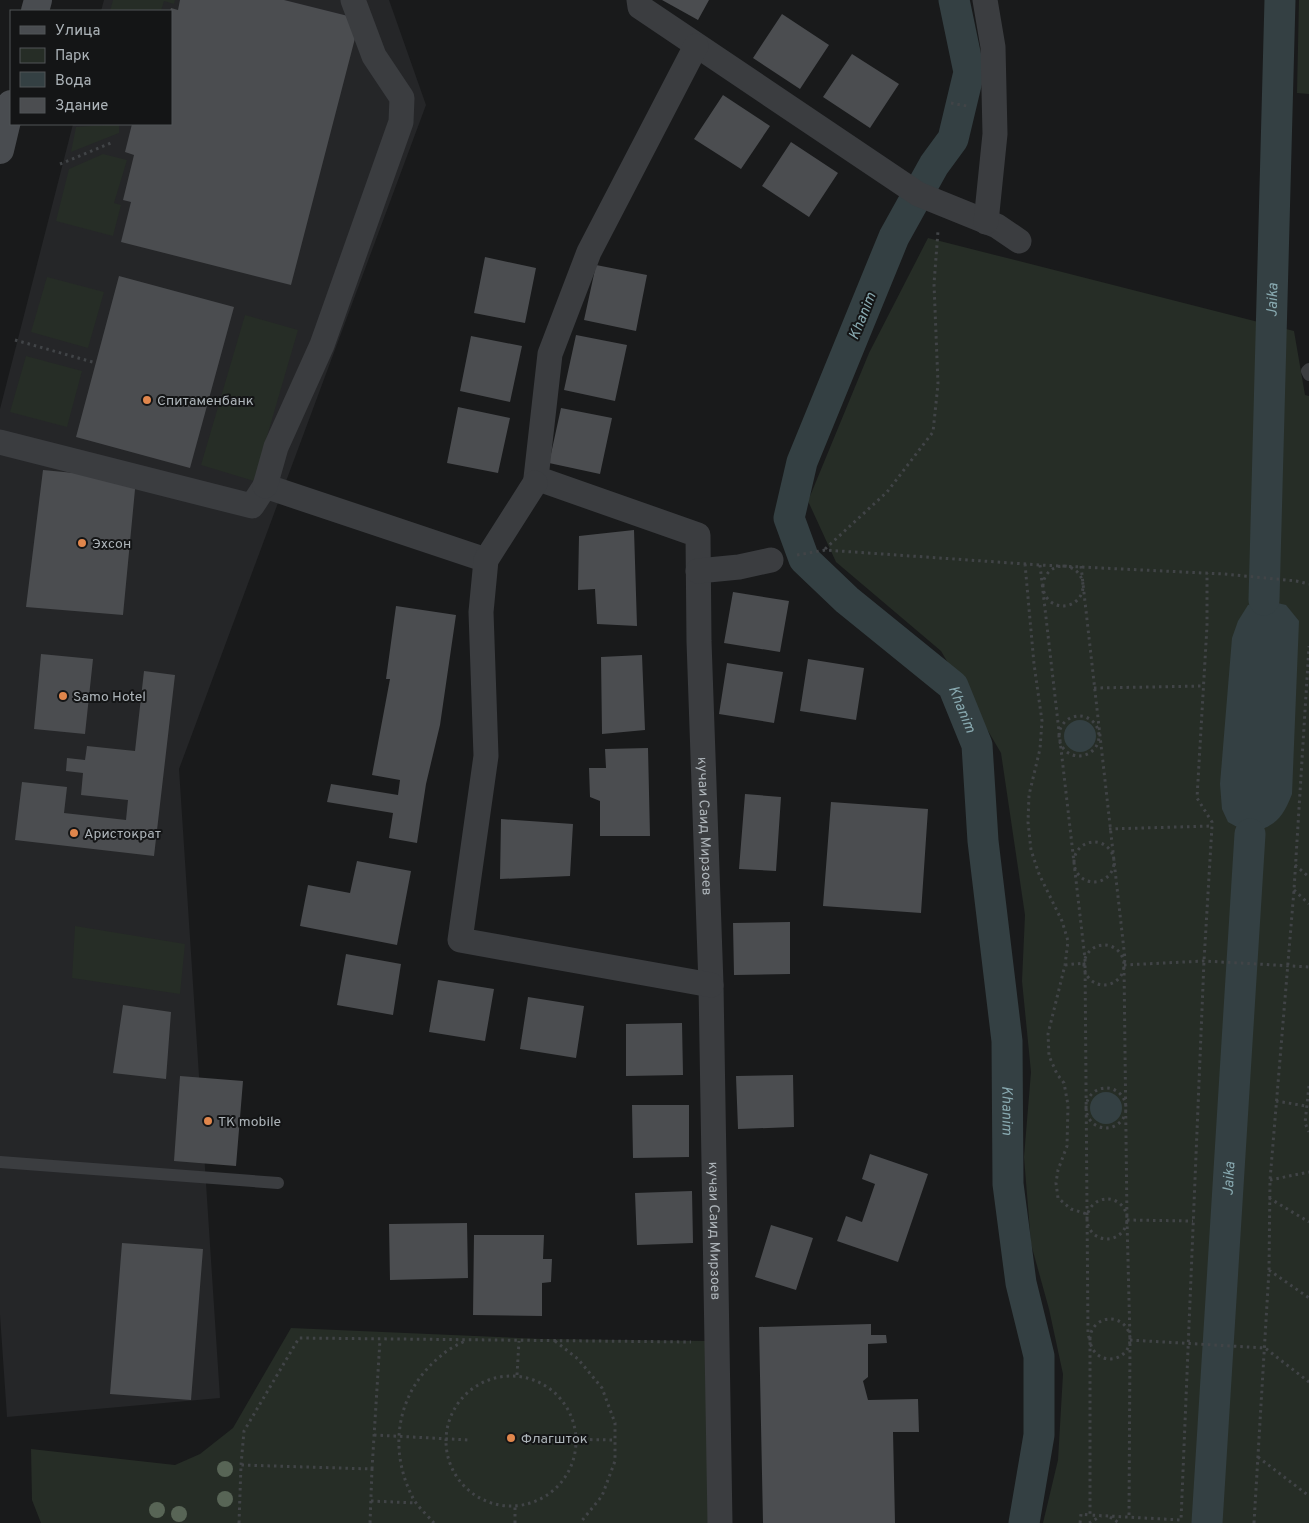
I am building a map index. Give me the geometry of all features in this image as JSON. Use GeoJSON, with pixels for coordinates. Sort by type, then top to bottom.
{"type":"FeatureCollection","features":[{"type":"Feature","properties":{"kind":"street"},"geometry":{"type":"LineString","coordinates":[[0,442],[252,506],[265,486],[276,447],[322,345],[401,122],[402,98],[374,56],[353,0]]}},
{"type":"Feature","properties":{"kind":"street"},"geometry":{"type":"LineString","coordinates":[[639,0],[640,7],[696,46],[918,194],[997,226],[1019,241]]}},
{"type":"Feature","properties":{"kind":"street"},"geometry":{"type":"LineString","coordinates":[[985,0],[993,47],[995,127],[986,222]]}},
{"type":"Feature","properties":{"kind":"street","name":"кучаи Саид Мирзоев"},"geometry":{"type":"LineString","coordinates":[[696,46],[589,252],[550,354],[536,478],[698,535],[711,986],[720,1523]]}},
{"type":"Feature","properties":{"kind":"street"},"geometry":{"type":"LineString","coordinates":[[0,150],[10,108]]}},
{"type":"Feature","properties":{"kind":"street"},"geometry":{"type":"LineString","coordinates":[[535,483],[486,560],[481,612],[486,756],[460,940],[711,986]]}},
{"type":"Feature","properties":{"kind":"street"},"geometry":{"type":"LineString","coordinates":[[265,486],[486,560]]}},
{"type":"Feature","properties":{"kind":"street"},"geometry":{"type":"LineString","coordinates":[[698,571],[739,567],[772,560]]}},
{"type":"Feature","properties":{"kind":"lane"},"geometry":{"type":"LineString","coordinates":[[1309,369],[1307,372],[1309,375]]}},
{"type":"Feature","properties":{"kind":"lane"},"geometry":{"type":"LineString","coordinates":[[0,1162],[278,1183]]}},
{"type":"Feature","properties":{"kind":"path"},"geometry":{"type":"LineString","coordinates":[[60,164],[112,143]]}},
{"type":"Feature","properties":{"kind":"path"},"geometry":{"type":"LineString","coordinates":[[941,203],[934,284],[938,384],[933,432],[887,492],[825,550],[1040,565],[1224,574],[1309,584]]}},
{"type":"Feature","properties":{"kind":"path"},"geometry":{"type":"LineString","coordinates":[[15,340],[96,363]]}},
{"type":"Feature","properties":{"kind":"path"},"geometry":{"type":"LineString","coordinates":[[1025,564],[1034,664],[1042,721],[1040,749],[1029,795],[1028,822],[1031,850],[1039,874],[1062,921],[1068,941],[1066,965],[1048,1034],[1049,1056],[1057,1074],[1064,1083],[1068,1105],[1067,1146],[1058,1170],[1056,1184],[1058,1198],[1071,1209],[1087,1214]]}},
{"type":"Feature","properties":{"kind":"path"},"geometry":{"type":"LineString","coordinates":[[1040,565],[1086,973],[1090,979],[1102,985],[1115,981],[1123,971],[1126,959],[1109,829],[1094,688],[1082,580],[1075,570],[1063,566],[1051,570],[1044,582],[1043,589],[1049,600],[1055,604],[1061,606],[1074,602],[1079,598],[1083,586],[1080,566]]}},
{"type":"Feature","properties":{"kind":"path"},"geometry":{"type":"LineString","coordinates":[[1080,1523],[1081,1514],[1181,1521],[1204,961],[1212,826],[1212,822],[1198,798],[1207,626],[1207,573]]}},
{"type":"Feature","properties":{"kind":"path"},"geometry":{"type":"LineString","coordinates":[[1254,1523],[1269,1270],[1270,1180],[1294,890],[1309,646]]}},
{"type":"Feature","properties":{"kind":"path"},"geometry":{"type":"LineString","coordinates":[[1094,688],[1204,686]]}},
{"type":"Feature","properties":{"kind":"path"},"geometry":{"type":"LineString","coordinates":[[1079,716],[1091,720],[1096,725],[1099,737],[1098,743],[1090,753],[1078,756],[1071,755],[1062,745],[1060,732],[1067,720],[1079,716]]}},
{"type":"Feature","properties":{"kind":"path"},"geometry":{"type":"LineString","coordinates":[[1109,829],[1212,826]]}},
{"type":"Feature","properties":{"kind":"path"},"geometry":{"type":"LineString","coordinates":[[1093,842],[1106,846],[1110,850],[1114,862],[1105,879],[1092,882],[1080,876],[1076,871],[1074,858],[1077,852],[1087,843],[1093,842]]}},
{"type":"Feature","properties":{"kind":"path"},"geometry":{"type":"LineString","coordinates":[[1295,864],[1309,877]]}},
{"type":"Feature","properties":{"kind":"path"},"geometry":{"type":"LineString","coordinates":[[1294,890],[1309,904]]}},
{"type":"Feature","properties":{"kind":"path"},"geometry":{"type":"LineString","coordinates":[[1090,1515],[1090,1341],[1090,1335],[1098,1324],[1110,1319],[1122,1323],[1127,1328],[1130,1340],[1129,1346],[1121,1356],[1108,1359],[1097,1354],[1090,1341],[1088,1334],[1086,1104],[1085,963],[1087,954],[1092,949],[1104,945],[1121,953],[1124,965],[1125,1108],[1125,1115],[1122,1120],[1111,1128],[1104,1128],[1092,1122],[1088,1117],[1086,1104],[1094,1092],[1106,1088],[1118,1092],[1122,1096],[1125,1108],[1130,1340],[1129,1517]]}},
{"type":"Feature","properties":{"kind":"path"},"geometry":{"type":"LineString","coordinates":[[1124,965],[1204,961],[1309,967]]}},
{"type":"Feature","properties":{"kind":"path"},"geometry":{"type":"LineString","coordinates":[[1066,965],[1085,963]]}},
{"type":"Feature","properties":{"kind":"path"},"geometry":{"type":"LineString","coordinates":[[1309,1086],[1305,1123],[1309,1132]]}},
{"type":"Feature","properties":{"kind":"path"},"geometry":{"type":"LineString","coordinates":[[1276,1101],[1306,1106]]}},
{"type":"Feature","properties":{"kind":"path"},"geometry":{"type":"LineString","coordinates":[[1270,1180],[1309,1172]]}},
{"type":"Feature","properties":{"kind":"path"},"geometry":{"type":"LineString","coordinates":[[1269,1198],[1309,1222]]}},
{"type":"Feature","properties":{"kind":"path"},"geometry":{"type":"LineString","coordinates":[[1107,1199],[1119,1203],[1127,1220],[1126,1226],[1118,1236],[1105,1239],[1093,1234],[1089,1228],[1087,1214],[1094,1204],[1107,1199]]}},
{"type":"Feature","properties":{"kind":"path"},"geometry":{"type":"LineString","coordinates":[[1127,1220],[1193,1221]]}},
{"type":"Feature","properties":{"kind":"path"},"geometry":{"type":"LineString","coordinates":[[1269,1270],[1309,1298]]}},
{"type":"Feature","properties":{"kind":"path"},"geometry":{"type":"LineString","coordinates":[[239,1523],[244,1432],[299,1338],[698,1342]]}},
{"type":"Feature","properties":{"kind":"path"},"geometry":{"type":"LineString","coordinates":[[370,1523],[380,1340]]}},
{"type":"Feature","properties":{"kind":"path"},"geometry":{"type":"LineString","coordinates":[[434,1523],[416,1503],[400,1466],[399,1429],[406,1400],[421,1375],[442,1354],[466,1340]]}},
{"type":"Feature","properties":{"kind":"path"},"geometry":{"type":"LineString","coordinates":[[517,1375],[519,1340]]}},
{"type":"Feature","properties":{"kind":"path"},"geometry":{"type":"LineString","coordinates":[[1130,1340],[1189,1342],[1264,1348],[1309,1382]]}},
{"type":"Feature","properties":{"kind":"path"},"geometry":{"type":"LineString","coordinates":[[554,1341],[578,1359],[602,1388],[615,1423],[615,1460],[602,1496],[580,1523]]}},
{"type":"Feature","properties":{"kind":"path"},"geometry":{"type":"LineString","coordinates":[[517,1375],[539,1381],[557,1394],[570,1412],[577,1433],[576,1455],[568,1475],[554,1492],[535,1502],[515,1507],[494,1505],[475,1496],[459,1482],[449,1464],[445,1439],[448,1422],[458,1402],[475,1386],[495,1377],[517,1375]]}},
{"type":"Feature","properties":{"kind":"path"},"geometry":{"type":"LineString","coordinates":[[374,1435],[470,1440]]}},
{"type":"Feature","properties":{"kind":"path"},"geometry":{"type":"LineString","coordinates":[[551,1439],[615,1440]]}},
{"type":"Feature","properties":{"kind":"path"},"geometry":{"type":"LineString","coordinates":[[1258,1457],[1309,1496]]}},
{"type":"Feature","properties":{"kind":"path"},"geometry":{"type":"LineString","coordinates":[[242,1465],[372,1469]]}},
{"type":"Feature","properties":{"kind":"path"},"geometry":{"type":"LineString","coordinates":[[371,1501],[416,1503]]}},
{"type":"Feature","properties":{"kind":"path"},"geometry":{"type":"LineString","coordinates":[[515,1507],[515,1523]]}},
{"type":"Feature","properties":{"kind":"path"},"geometry":{"type":"LineString","coordinates":[[1090,1523],[1098,1517],[1104,1516],[1110,1517],[1119,1523]]}},
{"type":"Feature","properties":{"kind":"shaded area"},"geometry":{"type":"Polygon","coordinates":[[[104,0],[389,0],[426,105],[179,769],[220,1398],[7,1417],[0,1315],[0,409],[73,125],[172,125],[172,10],[101,10],[104,0]]]}},
{"type":"Feature","properties":{"kind":"green space"},"geometry":{"type":"Polygon","coordinates":[[[113,0],[175,0],[174,4],[164,1],[161,10],[110,10],[113,0]]]}},
{"type":"Feature","properties":{"kind":"green space"},"geometry":{"type":"Polygon","coordinates":[[[1299,0],[1309,0],[1309,94],[1297,93],[1299,0]]]}},
{"type":"Feature","properties":{"kind":"green space"},"geometry":{"type":"Polygon","coordinates":[[[119,125],[119,133],[71,152],[76,127],[119,125]]]}},
{"type":"Feature","properties":{"kind":"green space"},"geometry":{"type":"Polygon","coordinates":[[[103,154],[127,160],[114,203],[121,205],[113,236],[56,221],[69,169],[103,154]]]}},
{"type":"Feature","properties":{"kind":"green space"},"geometry":{"type":"Polygon","coordinates":[[[928,238],[1294,331],[1305,395],[1309,396],[1309,1523],[1043,1523],[1058,1460],[1063,1374],[1049,1309],[1031,1244],[1024,1157],[1031,1072],[1022,981],[1025,915],[1001,753],[941,651],[836,562],[808,501],[869,353],[928,238]]]}},
{"type":"Feature","properties":{"kind":"green space"},"geometry":{"type":"Polygon","coordinates":[[[47,277],[104,292],[88,348],[31,332],[47,277]]]}},
{"type":"Feature","properties":{"kind":"green space"},"geometry":{"type":"Polygon","coordinates":[[[245,315],[298,330],[254,481],[201,465],[245,315]]]}},
{"type":"Feature","properties":{"kind":"green space"},"geometry":{"type":"Polygon","coordinates":[[[26,356],[82,371],[67,427],[10,412],[26,356]]]}},
{"type":"Feature","properties":{"kind":"green space"},"geometry":{"type":"Polygon","coordinates":[[[75,926],[185,944],[180,994],[72,978],[75,926]]]}},
{"type":"Feature","properties":{"kind":"green space"},"geometry":{"type":"Polygon","coordinates":[[[291,1328],[542,1339],[709,1341],[717,1523],[41,1523],[32,1500],[31,1449],[175,1465],[200,1454],[233,1428],[291,1328]]]}},
{"type":"Feature","properties":{"kind":"water"},"geometry":{"type":"Polygon","coordinates":[[[1264,600],[1286,605],[1299,621],[1292,794],[1285,810],[1277,820],[1266,828],[1250,834],[1228,822],[1222,809],[1220,784],[1232,638],[1238,621],[1248,605],[1264,600]]]}},
{"type":"Feature","properties":{"kind":"water"},"geometry":{"type":"Polygon","coordinates":[[[1080,720],[1086,721],[1091,725],[1095,730],[1095,742],[1091,747],[1086,751],[1080,752],[1074,751],[1069,747],[1065,742],[1064,736],[1065,730],[1069,725],[1074,721],[1080,720]]]}},
{"type":"Feature","properties":{"kind":"water"},"geometry":{"type":"Polygon","coordinates":[[[1106,1092],[1117,1097],[1122,1108],[1117,1119],[1106,1124],[1095,1119],[1090,1108],[1095,1097],[1106,1092]]]}},
{"type":"Feature","properties":{"kind":"building"},"geometry":{"type":"Polygon","coordinates":[[[180,0],[284,0],[360,19],[291,285],[121,242],[131,202],[123,200],[134,155],[125,152],[132,125],[172,125],[172,10],[170,10],[171,8],[178,10],[180,0]]]}},
{"type":"Feature","properties":{"kind":"building"},"geometry":{"type":"Polygon","coordinates":[[[662,0],[709,0],[698,20],[662,0]]]}},
{"type":"Feature","properties":{"kind":"building"},"geometry":{"type":"Polygon","coordinates":[[[782,14],[829,45],[800,89],[753,58],[782,14]]]}},
{"type":"Feature","properties":{"kind":"building"},"geometry":{"type":"Polygon","coordinates":[[[852,54],[899,84],[870,128],[823,97],[852,54]]]}},
{"type":"Feature","properties":{"kind":"building"},"geometry":{"type":"Polygon","coordinates":[[[723,95],[770,126],[741,169],[694,139],[723,95]]]}},
{"type":"Feature","properties":{"kind":"building"},"geometry":{"type":"Polygon","coordinates":[[[791,142],[838,173],[809,217],[762,186],[791,142]]]}},
{"type":"Feature","properties":{"kind":"building"},"geometry":{"type":"Polygon","coordinates":[[[485,257],[536,268],[525,323],[474,313],[485,257]]]}},
{"type":"Feature","properties":{"kind":"building"},"geometry":{"type":"Polygon","coordinates":[[[596,265],[647,275],[636,331],[584,320],[596,265]]]}},
{"type":"Feature","properties":{"kind":"building","name":"Спитаменбанк"},"geometry":{"type":"Polygon","coordinates":[[[119,276],[234,307],[190,468],[76,437],[119,276]]]}},
{"type":"Feature","properties":{"kind":"building"},"geometry":{"type":"Polygon","coordinates":[[[576,335],[627,345],[615,401],[564,390],[576,335]]]}},
{"type":"Feature","properties":{"kind":"building"},"geometry":{"type":"Polygon","coordinates":[[[471,336],[522,346],[510,402],[460,391],[471,336]]]}},
{"type":"Feature","properties":{"kind":"building"},"geometry":{"type":"Polygon","coordinates":[[[458,407],[510,418],[498,473],[447,463],[458,407]]]}},
{"type":"Feature","properties":{"kind":"building"},"geometry":{"type":"Polygon","coordinates":[[[561,408],[612,418],[600,474],[549,463],[561,408]]]}},
{"type":"Feature","properties":{"kind":"building","name":"Эхсон"},"geometry":{"type":"Polygon","coordinates":[[[43,470],[136,479],[123,615],[26,607],[43,470]]]}},
{"type":"Feature","properties":{"kind":"building"},"geometry":{"type":"Polygon","coordinates":[[[634,530],[637,626],[597,624],[595,589],[578,590],[579,536],[634,530]]]}},
{"type":"Feature","properties":{"kind":"building"},"geometry":{"type":"Polygon","coordinates":[[[733,592],[789,601],[780,652],[724,643],[733,592]]]}},
{"type":"Feature","properties":{"kind":"building"},"geometry":{"type":"Polygon","coordinates":[[[396,606],[456,615],[440,725],[426,784],[417,843],[389,838],[393,813],[327,802],[331,784],[398,795],[400,780],[372,775],[390,679],[386,679],[396,606]]]}},
{"type":"Feature","properties":{"kind":"building"},"geometry":{"type":"Polygon","coordinates":[[[41,654],[93,659],[85,734],[34,729],[41,654]]]}},
{"type":"Feature","properties":{"kind":"building"},"geometry":{"type":"Polygon","coordinates":[[[642,655],[645,730],[602,734],[601,657],[642,655]]]}},
{"type":"Feature","properties":{"kind":"building"},"geometry":{"type":"Polygon","coordinates":[[[808,659],[864,668],[856,720],[800,711],[808,659]]]}},
{"type":"Feature","properties":{"kind":"building"},"geometry":{"type":"Polygon","coordinates":[[[727,663],[783,672],[774,723],[719,714],[727,663]]]}},
{"type":"Feature","properties":{"kind":"building"},"geometry":{"type":"Polygon","coordinates":[[[144,671],[175,675],[154,856],[15,840],[22,782],[67,787],[64,813],[126,820],[128,800],[81,795],[83,773],[66,771],[67,758],[85,760],[87,746],[135,751],[144,671]]]}},
{"type":"Feature","properties":{"kind":"building"},"geometry":{"type":"Polygon","coordinates":[[[648,748],[650,836],[600,836],[600,801],[590,797],[589,768],[606,768],[605,749],[648,748]]]}},
{"type":"Feature","properties":{"kind":"building"},"geometry":{"type":"Polygon","coordinates":[[[745,794],[781,797],[776,871],[739,869],[745,794]]]}},
{"type":"Feature","properties":{"kind":"building"},"geometry":{"type":"Polygon","coordinates":[[[831,802],[928,809],[921,913],[823,906],[831,802]]]}},
{"type":"Feature","properties":{"kind":"building"},"geometry":{"type":"Polygon","coordinates":[[[501,819],[573,824],[570,876],[500,879],[501,819]]]}},
{"type":"Feature","properties":{"kind":"building"},"geometry":{"type":"Polygon","coordinates":[[[357,861],[411,871],[397,945],[300,926],[308,885],[350,893],[357,861]]]}},
{"type":"Feature","properties":{"kind":"building"},"geometry":{"type":"Polygon","coordinates":[[[790,922],[790,974],[734,975],[733,923],[790,922]]]}},
{"type":"Feature","properties":{"kind":"building"},"geometry":{"type":"Polygon","coordinates":[[[346,954],[401,964],[393,1015],[337,1005],[346,954]]]}},
{"type":"Feature","properties":{"kind":"building"},"geometry":{"type":"Polygon","coordinates":[[[438,980],[494,989],[485,1041],[429,1032],[438,980]]]}},
{"type":"Feature","properties":{"kind":"building"},"geometry":{"type":"Polygon","coordinates":[[[528,997],[584,1006],[576,1058],[520,1049],[528,997]]]}},
{"type":"Feature","properties":{"kind":"building"},"geometry":{"type":"Polygon","coordinates":[[[123,1005],[171,1012],[166,1079],[113,1073],[123,1005]]]}},
{"type":"Feature","properties":{"kind":"building"},"geometry":{"type":"Polygon","coordinates":[[[682,1023],[683,1075],[626,1076],[626,1024],[682,1023]]]}},
{"type":"Feature","properties":{"kind":"building"},"geometry":{"type":"Polygon","coordinates":[[[793,1075],[794,1127],[738,1129],[736,1076],[793,1075]]]}},
{"type":"Feature","properties":{"kind":"building","name":"TK mobile"},"geometry":{"type":"Polygon","coordinates":[[[180,1076],[243,1081],[236,1166],[174,1161],[180,1076]]]}},
{"type":"Feature","properties":{"kind":"building"},"geometry":{"type":"Polygon","coordinates":[[[632,1105],[689,1105],[689,1157],[633,1158],[632,1105]]]}},
{"type":"Feature","properties":{"kind":"building"},"geometry":{"type":"Polygon","coordinates":[[[870,1154],[928,1174],[898,1262],[837,1241],[846,1216],[862,1222],[875,1184],[862,1179],[870,1154]]]}},
{"type":"Feature","properties":{"kind":"building"},"geometry":{"type":"Polygon","coordinates":[[[692,1191],[693,1243],[637,1245],[635,1193],[692,1191]]]}},
{"type":"Feature","properties":{"kind":"building"},"geometry":{"type":"Polygon","coordinates":[[[467,1223],[468,1278],[390,1280],[389,1224],[467,1223]]]}},
{"type":"Feature","properties":{"kind":"building"},"geometry":{"type":"Polygon","coordinates":[[[771,1225],[813,1238],[796,1290],[755,1277],[771,1225]]]}},
{"type":"Feature","properties":{"kind":"building"},"geometry":{"type":"Polygon","coordinates":[[[474,1235],[544,1235],[543,1259],[552,1259],[551,1282],[542,1283],[542,1316],[473,1315],[474,1235]]]}},
{"type":"Feature","properties":{"kind":"building"},"geometry":{"type":"Polygon","coordinates":[[[122,1243],[203,1249],[191,1400],[110,1394],[122,1243]]]}},
{"type":"Feature","properties":{"kind":"building"},"geometry":{"type":"Polygon","coordinates":[[[871,1324],[871,1335],[886,1335],[887,1343],[868,1344],[868,1377],[863,1381],[868,1400],[918,1399],[919,1432],[893,1432],[895,1523],[763,1523],[759,1327],[871,1324]]]}},
{"type":"Feature","properties":{"kind":"waterway","name":"Khanim"},"geometry":{"type":"LineString","coordinates":[[954,0],[969,72],[953,139],[934,165],[894,237],[802,462],[789,518],[804,559],[847,600],[953,686],[977,745],[983,841],[1007,1041],[1008,1184],[1021,1283],[1039,1356],[1039,1435],[1024,1523]]}},
{"type":"Feature","properties":{"kind":"waterway","name":"Jaika"},"geometry":{"type":"LineString","coordinates":[[1264,600],[1280,0]]}},
{"type":"Feature","properties":{"kind":"waterway","name":"Jaika"},"geometry":{"type":"LineString","coordinates":[[1207,1523],[1250,834]]}},
{"type":"Feature","properties":{"kind":"place","name":"Спитаменбанк"},"geometry":{"type":"Point","coordinates":[147,400]}},
{"type":"Feature","properties":{"kind":"place","name":"Эхсон"},"geometry":{"type":"Point","coordinates":[82,543]}},
{"type":"Feature","properties":{"kind":"place","name":"Samo Hotel"},"geometry":{"type":"Point","coordinates":[63,696]}},
{"type":"Feature","properties":{"kind":"place","name":"Аристократ"},"geometry":{"type":"Point","coordinates":[74,833]}},
{"type":"Feature","properties":{"kind":"place","name":"TK mobile"},"geometry":{"type":"Point","coordinates":[208,1121]}},
{"type":"Feature","properties":{"kind":"place","name":"Флагшток"},"geometry":{"type":"Point","coordinates":[511,1438]}}]}
